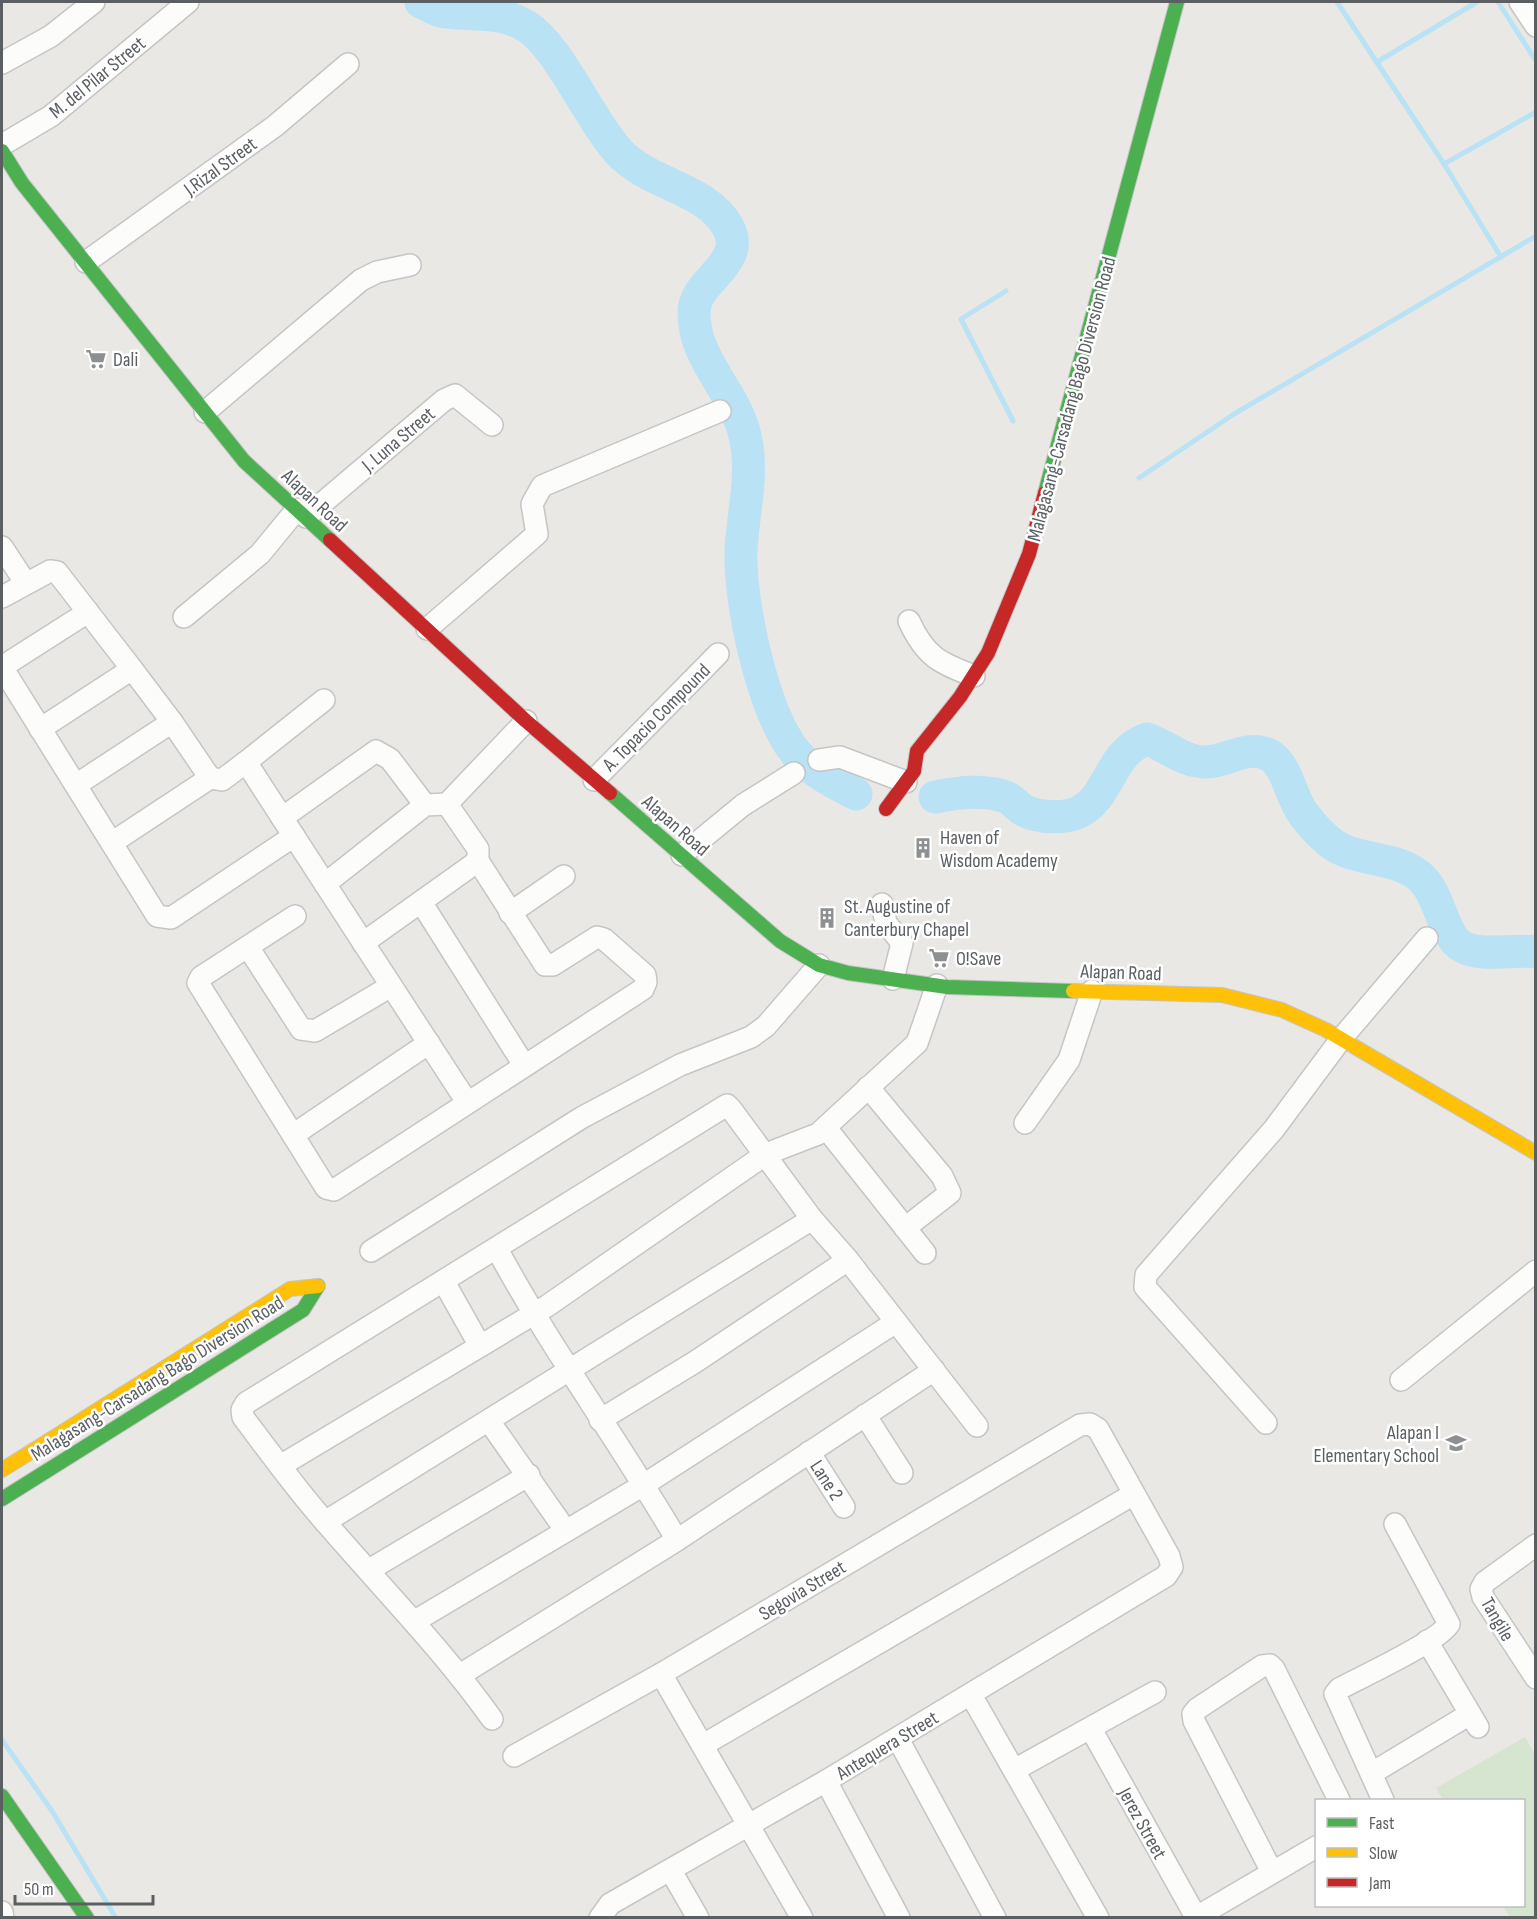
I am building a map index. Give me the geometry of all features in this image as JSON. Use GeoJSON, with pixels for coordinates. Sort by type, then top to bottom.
{"type":"FeatureCollection","features":[{"type":"Feature","properties":{"kind":"street"},"geometry":{"type":"LineString","coordinates":[[2,63],[51,36],[94,2]]}},
{"type":"Feature","properties":{"kind":"street","name":"M. del Pilar Street"},"geometry":{"type":"LineString","coordinates":[[2,145],[51,116],[188,2]]}},
{"type":"Feature","properties":{"kind":"street","name":"Malagasang-Carsadang Bago Diversion Road"},"geometry":{"type":"LineString","coordinates":[[886,809],[910,776],[917,751],[974,676],[988,653],[1013,598],[1044,506],[1177,2]]}},
{"type":"Feature","properties":{"kind":"street"},"geometry":{"type":"LineString","coordinates":[[1520,2],[1536,26]]}},
{"type":"Feature","properties":{"kind":"street","name":"J.Rizal Street"},"geometry":{"type":"LineString","coordinates":[[86,262],[275,126],[348,64]]}},
{"type":"Feature","properties":{"kind":"street","name":"Alapan Road"},"geometry":{"type":"LineString","coordinates":[[2,151],[22,183],[244,461],[526,721],[780,941],[812,973],[848,973],[937,985],[1222,995],[1282,1010],[1341,1039],[1536,1154]]}},
{"type":"Feature","properties":{"kind":"street"},"geometry":{"type":"LineString","coordinates":[[205,412],[361,280],[377,272],[410,265]]}},
{"type":"Feature","properties":{"kind":"street","name":"J. Luna Street"},"geometry":{"type":"LineString","coordinates":[[301,513],[444,400],[455,395],[492,425]]}},
{"type":"Feature","properties":{"kind":"street"},"geometry":{"type":"LineString","coordinates":[[427,629],[537,534],[532,504],[542,486],[720,411]]}},
{"type":"Feature","properties":{"kind":"street"},"geometry":{"type":"LineString","coordinates":[[184,617],[260,554],[301,513]]}},
{"type":"Feature","properties":{"kind":"street"},"geometry":{"type":"LineString","coordinates":[[2,547],[25,582]]}},
{"type":"Feature","properties":{"kind":"street"},"geometry":{"type":"LineString","coordinates":[[2,597],[25,582],[50,571],[57,572],[172,722],[210,778]]}},
{"type":"Feature","properties":{"kind":"street"},"geometry":{"type":"LineString","coordinates":[[88,612],[2,667],[157,916],[163,919],[171,918],[294,836]]}},
{"type":"Feature","properties":{"kind":"street"},"geometry":{"type":"LineString","coordinates":[[909,621],[918,639],[936,659],[974,676]]}},
{"type":"Feature","properties":{"kind":"street","name":"A. Topacio Compound"},"geometry":{"type":"LineString","coordinates":[[594,780],[718,654]]}},
{"type":"Feature","properties":{"kind":"street"},"geometry":{"type":"LineString","coordinates":[[40,729],[132,669]]}},
{"type":"Feature","properties":{"kind":"street"},"geometry":{"type":"LineString","coordinates":[[113,842],[210,778],[222,780],[324,700]]}},
{"type":"Feature","properties":{"kind":"street"},"geometry":{"type":"LineString","coordinates":[[325,884],[425,806],[447,804],[526,721]]}},
{"type":"Feature","properties":{"kind":"street"},"geometry":{"type":"LineString","coordinates":[[76,785],[172,722]]}},
{"type":"Feature","properties":{"kind":"street"},"geometry":{"type":"LineString","coordinates":[[282,818],[376,751],[390,759],[425,806]]}},
{"type":"Feature","properties":{"kind":"street"},"geometry":{"type":"LineString","coordinates":[[819,760],[840,756],[910,776]]}},
{"type":"Feature","properties":{"kind":"street"},"geometry":{"type":"LineString","coordinates":[[246,762],[467,1102]]}},
{"type":"Feature","properties":{"kind":"street","name":"Malagasang-Carsadang Bago Diversion Road"},"geometry":{"type":"LineString","coordinates":[[910,776],[932,763]]}},
{"type":"Feature","properties":{"kind":"street"},"geometry":{"type":"LineString","coordinates":[[682,855],[743,805],[794,773]]}},
{"type":"Feature","properties":{"kind":"street"},"geometry":{"type":"LineString","coordinates":[[295,916],[201,977],[200,989],[326,1188],[334,1190],[643,989],[646,982],[645,975],[604,939],[597,937],[553,965],[545,965],[477,861],[478,849],[447,804]]}},
{"type":"Feature","properties":{"kind":"street"},"geometry":{"type":"LineString","coordinates":[[363,943],[477,861]]}},
{"type":"Feature","properties":{"kind":"street"},"geometry":{"type":"LineString","coordinates":[[510,913],[564,876]]}},
{"type":"Feature","properties":{"kind":"street"},"geometry":{"type":"LineString","coordinates":[[421,902],[524,1065]]}},
{"type":"Feature","properties":{"kind":"street"},"geometry":{"type":"LineString","coordinates":[[882,904],[886,923],[902,943],[892,979]]}},
{"type":"Feature","properties":{"kind":"street"},"geometry":{"type":"LineString","coordinates":[[1266,1423],[1145,1287],[1144,1281],[1146,1275],[1274,1129],[1341,1039],[1427,938]]}},
{"type":"Feature","properties":{"kind":"street"},"geometry":{"type":"LineString","coordinates":[[248,947],[301,1029],[308,1032],[315,1031],[391,986]]}},
{"type":"Feature","properties":{"kind":"street"},"geometry":{"type":"LineString","coordinates":[[371,1251],[611,1101],[680,1065],[751,1037],[766,1026],[812,973]]}},
{"type":"Feature","properties":{"kind":"street"},"geometry":{"type":"LineString","coordinates":[[280,1466],[532,1315],[766,1154],[818,1134],[917,1043],[937,985]]}},
{"type":"Feature","properties":{"kind":"street"},"geometry":{"type":"LineString","coordinates":[[1025,1123],[1069,1060],[1092,991]]}},
{"type":"Feature","properties":{"kind":"street"},"geometry":{"type":"LineString","coordinates":[[293,1135],[429,1043]]}},
{"type":"Feature","properties":{"kind":"street"},"geometry":{"type":"LineString","coordinates":[[868,1087],[942,1176],[950,1193],[905,1228]]}},
{"type":"Feature","properties":{"kind":"street"},"geometry":{"type":"LineString","coordinates":[[492,1719],[460,1675],[415,1621],[325,1522],[243,1418],[242,1410],[246,1403],[727,1105],[766,1154],[812,1219],[848,1260],[977,1426]]}},
{"type":"Feature","properties":{"kind":"street"},"geometry":{"type":"LineString","coordinates":[[826,1128],[925,1253]]}},
{"type":"Feature","properties":{"kind":"street"},"geometry":{"type":"LineString","coordinates":[[325,1522],[570,1372],[812,1219]]}},
{"type":"Feature","properties":{"kind":"street"},"geometry":{"type":"LineString","coordinates":[[497,1249],[532,1315],[600,1420],[645,1484],[677,1540]]}},
{"type":"Feature","properties":{"kind":"street"},"geometry":{"type":"LineString","coordinates":[[600,1420],[695,1362],[848,1260]]}},
{"type":"Feature","properties":{"kind":"street"},"geometry":{"type":"LineString","coordinates":[[1401,1380],[1536,1270]]}},
{"type":"Feature","properties":{"kind":"street"},"geometry":{"type":"LineString","coordinates":[[444,1282],[480,1346]]}},
{"type":"Feature","properties":{"kind":"street","name":"Malagasang-Carsadang Bago Diversion Road"},"geometry":{"type":"LineString","coordinates":[[2,1470],[290,1289],[318,1286],[303,1310],[2,1499]]}},
{"type":"Feature","properties":{"kind":"street"},"geometry":{"type":"LineString","coordinates":[[415,1621],[645,1484],[896,1322]]}},
{"type":"Feature","properties":{"kind":"street"},"geometry":{"type":"LineString","coordinates":[[460,1675],[677,1540],[934,1370]]}},
{"type":"Feature","properties":{"kind":"street"},"geometry":{"type":"LineString","coordinates":[[865,1415],[902,1473]]}},
{"type":"Feature","properties":{"kind":"street"},"geometry":{"type":"LineString","coordinates":[[489,1421],[529,1475],[566,1531]]}},
{"type":"Feature","properties":{"kind":"street","name":"Segovia Street"},"geometry":{"type":"LineString","coordinates":[[514,1756],[661,1674],[1070,1431],[1090,1424],[1098,1429],[1134,1494]]}},
{"type":"Feature","properties":{"kind":"street","name":"Lane 2"},"geometry":{"type":"LineString","coordinates":[[809,1452],[844,1507]]}},
{"type":"Feature","properties":{"kind":"street"},"geometry":{"type":"LineString","coordinates":[[369,1570],[529,1475]]}},
{"type":"Feature","properties":{"kind":"street"},"geometry":{"type":"LineString","coordinates":[[703,1745],[1134,1494]]}},
{"type":"Feature","properties":{"kind":"street","name":"Antequera Street"},"geometry":{"type":"LineString","coordinates":[[600,1917],[610,1904],[826,1781],[1166,1576],[1172,1567],[1169,1556],[1134,1494]]}},
{"type":"Feature","properties":{"kind":"street"},"geometry":{"type":"LineString","coordinates":[[1383,1799],[1335,1694],[1339,1689],[1446,1629],[1449,1624],[1448,1618],[1395,1524]]}},
{"type":"Feature","properties":{"kind":"street","name":"Tangile"},"geometry":{"type":"LineString","coordinates":[[1536,1545],[1485,1582],[1481,1589],[1483,1597],[1527,1648],[1536,1678]]}},
{"type":"Feature","properties":{"kind":"street"},"geometry":{"type":"LineString","coordinates":[[1372,1773],[1474,1720],[1426,1641]]}},
{"type":"Feature","properties":{"kind":"street"},"geometry":{"type":"LineString","coordinates":[[1272,1872],[1194,1721],[1193,1714],[1197,1709],[1263,1666],[1270,1665],[1339,1799]]}},
{"type":"Feature","properties":{"kind":"street"},"geometry":{"type":"LineString","coordinates":[[661,1674],[703,1745],[747,1827],[802,1917]]}},
{"type":"Feature","properties":{"kind":"street"},"geometry":{"type":"LineString","coordinates":[[1014,1770],[1155,1692]]}},
{"type":"Feature","properties":{"kind":"street"},"geometry":{"type":"LineString","coordinates":[[971,1695],[1098,1917]]}},
{"type":"Feature","properties":{"kind":"street","name":"Jerez Street"},"geometry":{"type":"LineString","coordinates":[[1091,1729],[1196,1917]]}},
{"type":"Feature","properties":{"kind":"street"},"geometry":{"type":"LineString","coordinates":[[897,1739],[995,1917]]}},
{"type":"Feature","properties":{"kind":"street"},"geometry":{"type":"LineString","coordinates":[[826,1781],[899,1917]]}},
{"type":"Feature","properties":{"kind":"street"},"geometry":{"type":"LineString","coordinates":[[2,1796],[84,1916]]}},
{"type":"Feature","properties":{"kind":"street"},"geometry":{"type":"LineString","coordinates":[[1196,1917],[1315,1848]]}},
{"type":"Feature","properties":{"kind":"street"},"geometry":{"type":"LineString","coordinates":[[671,1871],[698,1917]]}},
{"type":"Feature","properties":{"kind":"street"},"geometry":{"type":"LineString","coordinates":[[2,1912],[3,1917]]}},
{"type":"Feature","properties":{"kind":"green space"},"geometry":{"type":"Polygon","coordinates":[[[1525,1737],[1535,1754],[1535,1917],[1510,1917],[1504,1907],[1525,1907],[1525,1799],[1442,1799],[1436,1788],[1525,1737]]]}},
{"type":"Feature","properties":{"kind":"waterway"},"geometry":{"type":"LineString","coordinates":[[421,2],[442,11],[486,14],[506,18],[526,26],[550,49],[618,151],[645,172],[706,203],[728,227],[732,240],[731,251],[726,262],[696,301],[694,313],[701,346],[733,405],[745,436],[748,478],[741,572],[755,656],[773,712],[796,753],[816,771],[856,794]]}},
{"type":"Feature","properties":{"kind":"waterway"},"geometry":{"type":"LineString","coordinates":[[1337,2],[1444,164]]}},
{"type":"Feature","properties":{"kind":"waterway"},"geometry":{"type":"LineString","coordinates":[[1377,62],[1477,2]]}},
{"type":"Feature","properties":{"kind":"waterway"},"geometry":{"type":"LineString","coordinates":[[1498,2],[1536,61]]}},
{"type":"Feature","properties":{"kind":"waterway"},"geometry":{"type":"LineString","coordinates":[[1501,257],[1444,164],[1536,112]]}},
{"type":"Feature","properties":{"kind":"waterway"},"geometry":{"type":"LineString","coordinates":[[1139,478],[1234,414],[1536,236]]}},
{"type":"Feature","properties":{"kind":"waterway"},"geometry":{"type":"LineString","coordinates":[[1006,291],[961,319],[1013,421]]}},
{"type":"Feature","properties":{"kind":"waterway"},"geometry":{"type":"LineString","coordinates":[[935,797],[977,792],[994,794],[1006,797],[1031,813],[1052,817],[1067,816],[1090,805],[1125,754],[1134,745],[1147,739],[1183,757],[1197,761],[1213,761],[1252,751],[1267,754],[1274,758],[1284,772],[1302,812],[1333,845],[1357,855],[1407,868],[1418,875],[1432,892],[1450,933],[1463,947],[1479,952],[1536,952]]}},
{"type":"Feature","properties":{"kind":"waterway"},"geometry":{"type":"LineString","coordinates":[[2,1740],[52,1811],[116,1918]]}},
{"type":"Feature","properties":{"kind":"traffic: fast"},"geometry":{"type":"LineString","coordinates":[[1045,493],[1177,2]]}},
{"type":"Feature","properties":{"kind":"traffic: fast"},"geometry":{"type":"LineString","coordinates":[[2,151],[22,183],[244,461],[330,540]]}},
{"type":"Feature","properties":{"kind":"traffic: fast"},"geometry":{"type":"LineString","coordinates":[[610,793],[780,941],[819,965],[848,973],[947,987],[1073,991]]}},
{"type":"Feature","properties":{"kind":"traffic: fast"},"geometry":{"type":"LineString","coordinates":[[2,1499],[303,1310],[318,1286]]}},
{"type":"Feature","properties":{"kind":"traffic: fast"},"geometry":{"type":"LineString","coordinates":[[2,1796],[87,1918]]}},
{"type":"Feature","properties":{"kind":"traffic: slow"},"geometry":{"type":"LineString","coordinates":[[1073,991],[1222,995],[1282,1010],[1326,1030],[1536,1153]]}},
{"type":"Feature","properties":{"kind":"traffic: slow"},"geometry":{"type":"LineString","coordinates":[[2,1470],[290,1289],[318,1286]]}},
{"type":"Feature","properties":{"kind":"traffic: jam"},"geometry":{"type":"LineString","coordinates":[[886,809],[914,771],[917,751],[960,697],[988,653],[1029,554],[1045,493]]}},
{"type":"Feature","properties":{"kind":"traffic: jam"},"geometry":{"type":"LineString","coordinates":[[330,540],[526,721],[610,793]]}},
{"type":"Feature","properties":{"kind":"place","name":"Dali"},"geometry":{"type":"Point","coordinates":[96,359]}},
{"type":"Feature","properties":{"kind":"place","name":"Haven of Wisdom Academy"},"geometry":{"type":"Point","coordinates":[923,848]}},
{"type":"Feature","properties":{"kind":"place","name":"St. Augustine of Canterbury Chapel"},"geometry":{"type":"Point","coordinates":[827,918]}},
{"type":"Feature","properties":{"kind":"place","name":"O!Save"},"geometry":{"type":"Point","coordinates":[939,958]}},
{"type":"Feature","properties":{"kind":"place","name":"Alapan I Elementary School"},"geometry":{"type":"Point","coordinates":[1456,1443]}}]}
